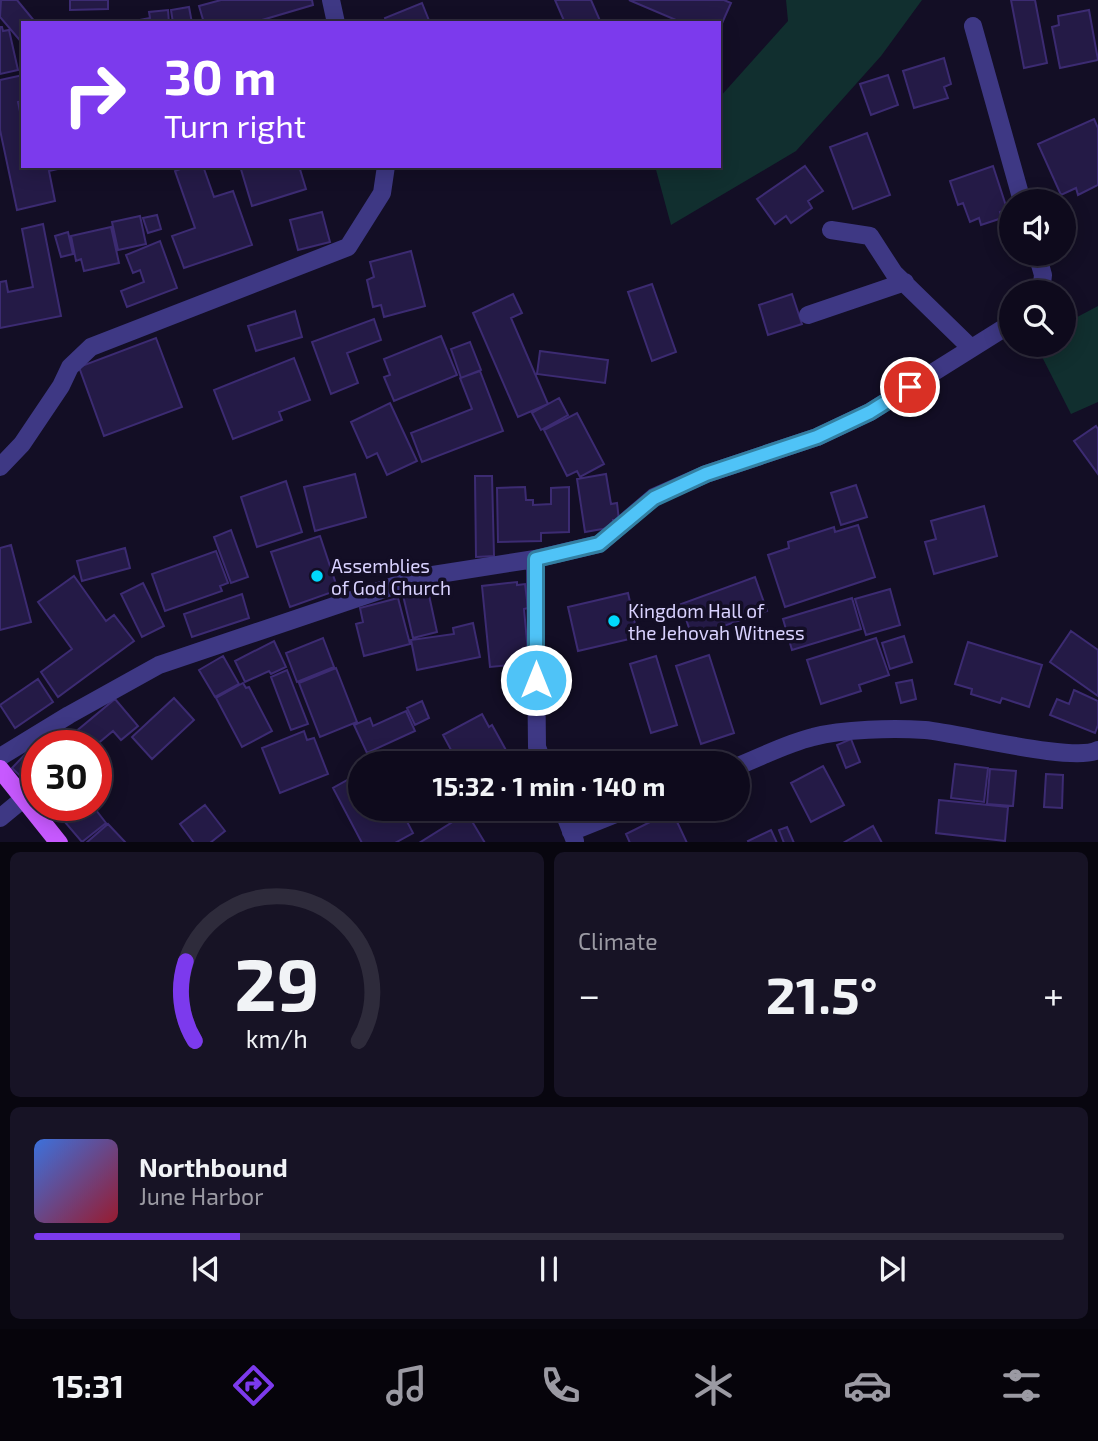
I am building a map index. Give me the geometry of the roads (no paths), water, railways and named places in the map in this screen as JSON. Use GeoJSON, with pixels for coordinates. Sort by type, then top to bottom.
{"type":"FeatureCollection","features":[{"type":"Feature","properties":{"kind":"main road"},"geometry":{"type":"LineString","coordinates":[[0,768],[21,796]]}},
{"type":"Feature","properties":{"kind":"main road"},"geometry":{"type":"LineString","coordinates":[[41,821],[59,842]]}},
{"type":"Feature","properties":{"kind":"street"},"geometry":{"type":"LineString","coordinates":[[331,0],[336,21]]}},
{"type":"Feature","properties":{"kind":"street"},"geometry":{"type":"LineString","coordinates":[[973,26],[1019,189]]}},
{"type":"Feature","properties":{"kind":"street"},"geometry":{"type":"LineString","coordinates":[[0,467],[22,444],[61,386],[70,367],[92,347],[348,247],[382,193],[386,168]]}},
{"type":"Feature","properties":{"kind":"street"},"geometry":{"type":"LineString","coordinates":[[831,230],[870,236],[894,273],[971,348]]}},
{"type":"Feature","properties":{"kind":"street"},"geometry":{"type":"LineString","coordinates":[[808,315],[905,282]]}},
{"type":"Feature","properties":{"kind":"street"},"geometry":{"type":"LineString","coordinates":[[0,757],[159,665],[420,577],[536,559],[599,544],[654,498],[706,474],[817,437],[870,412],[999,331]]}},
{"type":"Feature","properties":{"kind":"street"},"geometry":{"type":"LineString","coordinates":[[536,559],[538,751]]}},
{"type":"Feature","properties":{"kind":"street"},"geometry":{"type":"LineString","coordinates":[[750,761],[812,737],[848,732],[924,730],[1070,754],[1098,750]]}},
{"type":"Feature","properties":{"kind":"street"},"geometry":{"type":"LineString","coordinates":[[0,818],[21,801]]}},
{"type":"Feature","properties":{"kind":"street"},"geometry":{"type":"LineString","coordinates":[[574,837],[605,821]]}},
{"type":"Feature","properties":{"kind":"place","name":"Assemblies of God Church"},"geometry":{"type":"Point","coordinates":[317,576]}},
{"type":"Feature","properties":{"kind":"place","name":"Kingdom Hall of the Jehovah Witness"},"geometry":{"type":"Point","coordinates":[614,621]}}]}
